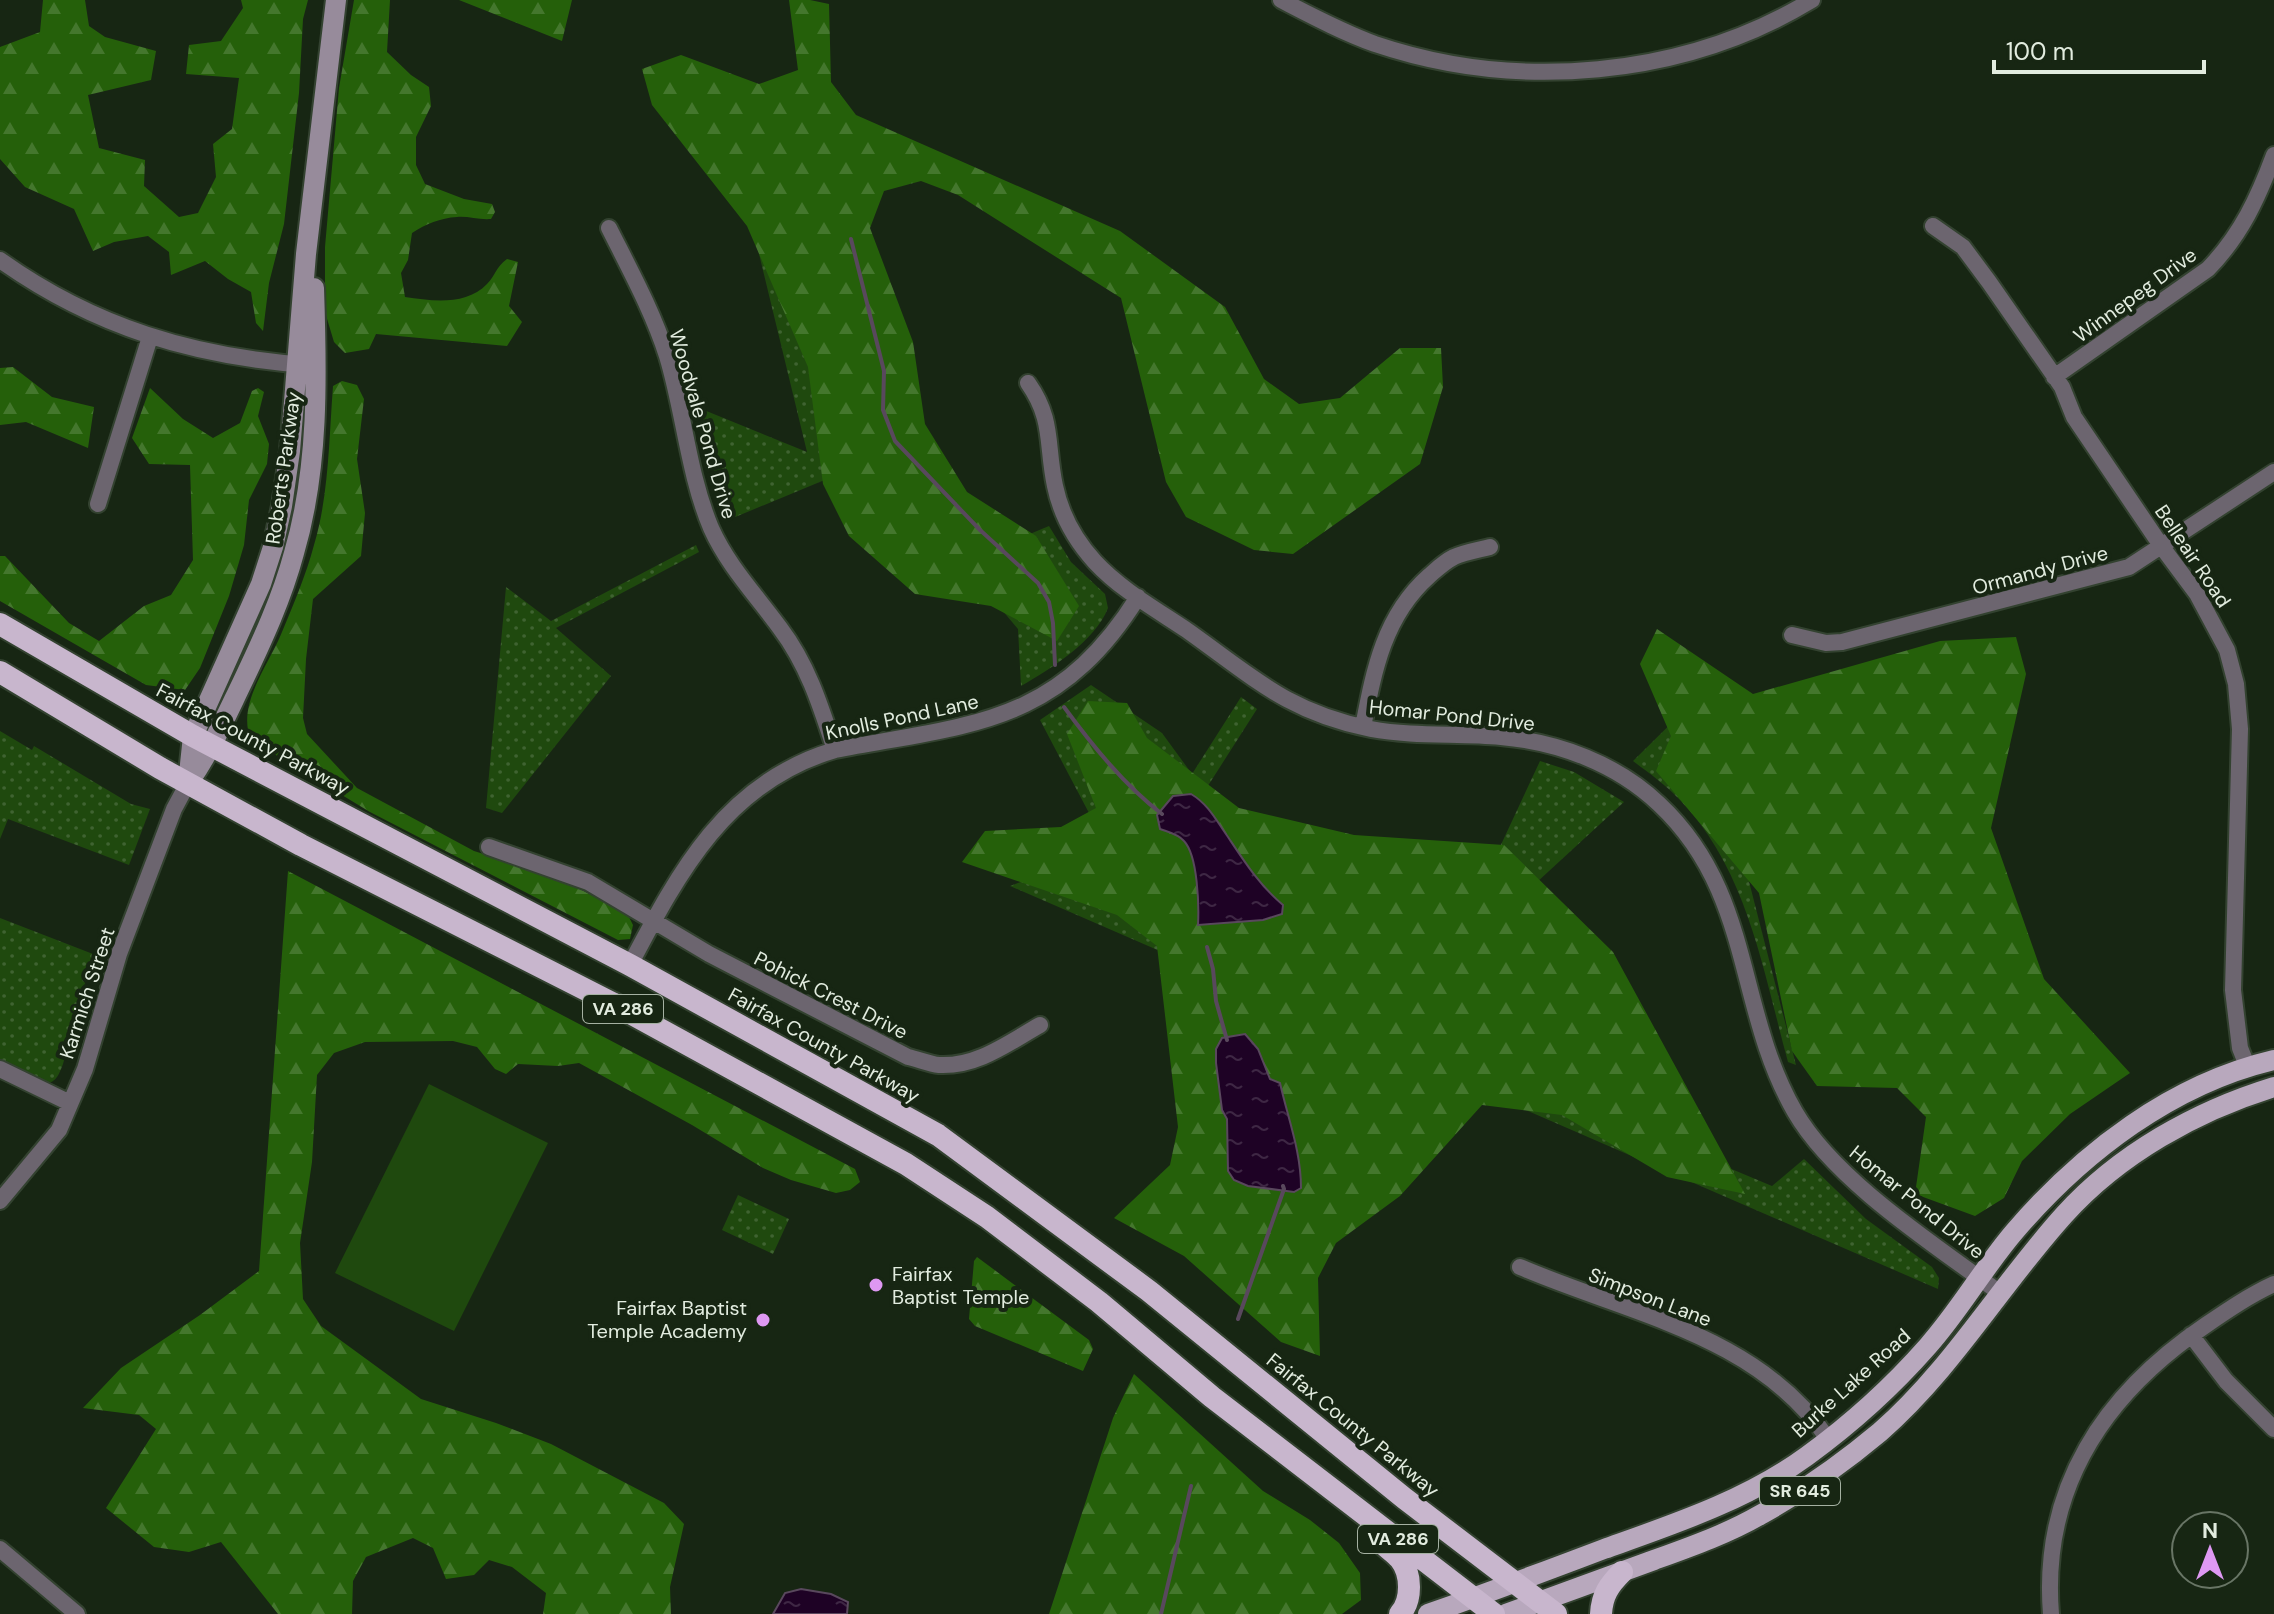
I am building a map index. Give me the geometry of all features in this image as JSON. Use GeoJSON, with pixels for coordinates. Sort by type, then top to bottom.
{"type":"FeatureCollection","features":[{"type":"Feature","properties":{"kind":"highway","name":"Fairfax County Parkway"},"geometry":{"type":"LineString","coordinates":[[0,624],[203,742],[630,965],[938,1135],[1149,1291],[1404,1498],[1547,1608]]}},
{"type":"Feature","properties":{"kind":"highway","name":"VA 286"},"geometry":{"type":"LineString","coordinates":[[0,672],[188,783],[313,851],[612,1003],[906,1164],[987,1217],[1099,1302],[1212,1397],[1494,1614]]}},
{"type":"Feature","properties":{"kind":"highway"},"geometry":{"type":"LineString","coordinates":[[1321,1482],[1401,1560],[1406,1569],[1409,1593],[1400,1614]]}},
{"type":"Feature","properties":{"kind":"highway"},"geometry":{"type":"LineString","coordinates":[[1601,1614],[1608,1587],[1622,1572]]}},
{"type":"Feature","properties":{"kind":"main road","name":"Roberts Parkway"},"geometry":{"type":"LineString","coordinates":[[188,783],[203,742],[280,600],[295,552],[308,484],[306,254],[336,0]]}},
{"type":"Feature","properties":{"kind":"main road","name":"Burke Lake Road"},"geometry":{"type":"LineString","coordinates":[[1428,1614],[1693,1517],[1751,1490],[1806,1457],[1898,1378],[1930,1343],[2014,1232],[2046,1197],[2113,1138],[2145,1116],[2207,1083],[2274,1060]]}},
{"type":"Feature","properties":{"kind":"main road","name":"SR 645"},"geometry":{"type":"LineString","coordinates":[[1506,1614],[1547,1608],[1622,1572],[1699,1543],[1759,1516],[1817,1480],[1914,1401],[1951,1359],[2065,1214],[2095,1184],[2160,1137],[2239,1098],[2274,1087]]}},
{"type":"Feature","properties":{"kind":"street"},"geometry":{"type":"LineString","coordinates":[[1281,0],[1308,6],[1374,43],[1443,62],[1504,70],[1572,71],[1675,56],[1763,26],[1812,0]]}},
{"type":"Feature","properties":{"kind":"street","name":"Winnepeg Drive"},"geometry":{"type":"LineString","coordinates":[[2054,377],[2208,269],[2221,256],[2250,213],[2274,155]]}},
{"type":"Feature","properties":{"kind":"street","name":"Belleair Road"},"geometry":{"type":"LineString","coordinates":[[1933,226],[1963,247],[2054,377],[2074,417],[2162,547],[2183,572],[2227,650],[2236,684],[2240,729],[2233,990],[2240,1048],[2248,1068]]}},
{"type":"Feature","properties":{"kind":"street","name":"Woodvale Pond Drive"},"geometry":{"type":"LineString","coordinates":[[609,228],[642,295],[666,354],[711,527],[736,571],[801,659],[812,681],[835,750]]}},
{"type":"Feature","properties":{"kind":"street"},"geometry":{"type":"LineString","coordinates":[[0,260],[68,303],[150,337],[233,356],[307,365]]}},
{"type":"Feature","properties":{"kind":"street"},"geometry":{"type":"LineString","coordinates":[[98,504],[150,337]]}},
{"type":"Feature","properties":{"kind":"street","name":"Homar Pond Drive"},"geometry":{"type":"LineString","coordinates":[[1028,383],[1045,413],[1055,490],[1069,526],[1098,564],[1138,597],[1276,695],[1315,714],[1363,727],[1434,735],[1500,737],[1548,745],[1606,767],[1656,801],[1691,839],[1720,889],[1733,923],[1770,1058],[1805,1128],[1829,1157],[1859,1185],[2000,1293]]}},
{"type":"Feature","properties":{"kind":"street","name":"Ormandy Drive"},"geometry":{"type":"LineString","coordinates":[[1792,635],[1826,643],[1842,642],[2129,567],[2274,472]]}},
{"type":"Feature","properties":{"kind":"street"},"geometry":{"type":"LineString","coordinates":[[1363,727],[1372,678],[1386,635],[1401,608],[1443,564],[1466,553],[1490,547]]}},
{"type":"Feature","properties":{"kind":"street","name":"Knolls Pond Lane"},"geometry":{"type":"LineString","coordinates":[[630,965],[691,858],[734,807],[813,756],[980,723],[1030,704],[1092,659],[1122,623],[1138,597]]}},
{"type":"Feature","properties":{"kind":"street","name":"Karmich Street"},"geometry":{"type":"LineString","coordinates":[[0,1201],[59,1130],[85,1069],[119,954],[174,809],[188,783]]}},
{"type":"Feature","properties":{"kind":"street","name":"Pohick Crest Drive"},"geometry":{"type":"LineString","coordinates":[[489,847],[588,882],[654,921],[908,1057],[937,1065],[965,1063],[985,1056],[1040,1025]]}},
{"type":"Feature","properties":{"kind":"street"},"geometry":{"type":"LineString","coordinates":[[0,1069],[70,1103]]}},
{"type":"Feature","properties":{"kind":"street","name":"Simpson Lane"},"geometry":{"type":"LineString","coordinates":[[1520,1267],[1694,1332],[1743,1358],[1795,1398],[1828,1439]]}},
{"type":"Feature","properties":{"kind":"street"},"geometry":{"type":"LineString","coordinates":[[2051,1614],[2050,1586],[2055,1537],[2068,1488],[2086,1447],[2132,1385],[2191,1335],[2274,1284]]}},
{"type":"Feature","properties":{"kind":"street"},"geometry":{"type":"LineString","coordinates":[[2191,1335],[2226,1381],[2274,1429]]}},
{"type":"Feature","properties":{"kind":"street"},"geometry":{"type":"LineString","coordinates":[[0,1549],[77,1614]]}},
{"type":"Feature","properties":{"kind":"green space"},"geometry":{"type":"Polygon","coordinates":[[[43,0],[85,0],[89,26],[105,37],[156,51],[151,80],[88,95],[99,148],[145,160],[144,186],[179,217],[198,213],[216,177],[213,144],[232,129],[239,78],[186,74],[189,45],[221,41],[243,8],[241,0],[308,0],[303,19],[299,93],[284,224],[269,283],[263,331],[256,323],[251,292],[205,261],[171,275],[169,252],[148,236],[114,242],[93,251],[74,209],[25,187],[0,159],[0,47],[40,32],[43,0]]]}},
{"type":"Feature","properties":{"kind":"green space"},"geometry":{"type":"Polygon","coordinates":[[[354,0],[390,0],[387,52],[429,87],[431,106],[416,137],[416,165],[425,184],[464,199],[492,204],[495,212],[491,219],[445,219],[412,233],[408,260],[401,273],[405,297],[448,300],[469,296],[487,284],[507,259],[518,262],[509,306],[522,322],[507,346],[376,334],[369,349],[345,353],[334,342],[325,312],[325,247],[339,88],[354,0]]]}},
{"type":"Feature","properties":{"kind":"green space"},"geometry":{"type":"Polygon","coordinates":[[[459,0],[572,0],[562,41],[459,0]]]}},
{"type":"Feature","properties":{"kind":"green space"},"geometry":{"type":"Polygon","coordinates":[[[789,0],[829,4],[831,82],[856,115],[1120,231],[1225,307],[1264,379],[1299,404],[1340,398],[1400,348],[1441,348],[1443,387],[1420,464],[1293,554],[1254,550],[1186,517],[1166,482],[1121,298],[958,195],[921,181],[884,191],[870,228],[913,342],[925,424],[967,492],[1036,536],[1079,606],[1057,641],[991,606],[915,594],[849,536],[823,484],[808,367],[747,226],[652,105],[642,69],[681,55],[759,84],[798,70],[789,0]]]}},
{"type":"Feature","properties":{"kind":"green space"},"geometry":{"type":"Polygon","coordinates":[[[722,101],[910,411],[1003,545],[1049,526],[1071,562],[1105,594],[1108,608],[1083,643],[1021,686],[1018,629],[899,488],[863,464],[728,520],[699,408],[807,452],[722,101]]]}},
{"type":"Feature","properties":{"kind":"green space"},"geometry":{"type":"Polygon","coordinates":[[[13,367],[52,397],[94,407],[88,448],[26,422],[0,425],[0,368],[13,367]]]}},
{"type":"Feature","properties":{"kind":"green space"},"geometry":{"type":"Polygon","coordinates":[[[342,381],[357,385],[364,399],[357,459],[365,513],[361,556],[313,599],[303,718],[307,734],[357,788],[474,851],[532,869],[580,889],[628,915],[633,925],[630,939],[618,940],[370,812],[251,740],[247,726],[251,699],[295,600],[319,526],[328,467],[333,386],[342,381]]]}},
{"type":"Feature","properties":{"kind":"green space"},"geometry":{"type":"Polygon","coordinates":[[[150,388],[183,419],[213,438],[240,423],[252,391],[258,388],[264,392],[258,416],[269,444],[267,464],[249,500],[244,545],[229,596],[200,668],[185,690],[146,685],[0,601],[0,556],[5,556],[69,623],[99,641],[144,606],[171,595],[193,560],[190,465],[149,464],[132,438],[150,388]]]}},
{"type":"Feature","properties":{"kind":"green space"},"geometry":{"type":"Polygon","coordinates":[[[696,545],[699,552],[556,628],[611,676],[502,813],[486,808],[506,587],[551,621],[696,545]]]}},
{"type":"Feature","properties":{"kind":"green space"},"geometry":{"type":"Polygon","coordinates":[[[1657,629],[1753,694],[1940,641],[2016,637],[2026,674],[1991,828],[2044,979],[2130,1073],[2070,1114],[2022,1161],[2004,1198],[1975,1216],[1915,1194],[1926,1117],[1897,1088],[1817,1086],[1792,1051],[1759,893],[1656,771],[1671,736],[1640,664],[1657,629]]]}},
{"type":"Feature","properties":{"kind":"green space"},"geometry":{"type":"Polygon","coordinates":[[[1091,685],[1162,733],[1192,774],[1241,697],[1257,709],[1204,792],[1268,881],[1471,909],[1540,761],[1574,772],[1624,802],[1536,883],[1593,1111],[1772,1186],[1804,1159],[1866,1219],[1932,1267],[1939,1278],[1938,1289],[1010,886],[1108,849],[1040,720],[1091,685]]]}},
{"type":"Feature","properties":{"kind":"green space"},"geometry":{"type":"Polygon","coordinates":[[[1701,694],[1796,1065],[1788,1062],[1750,924],[1722,858],[1680,800],[1633,761],[1701,694]]]}},
{"type":"Feature","properties":{"kind":"green space"},"geometry":{"type":"Polygon","coordinates":[[[1088,701],[1127,703],[1147,738],[1239,808],[1354,835],[1504,845],[1613,952],[1745,1194],[1667,1177],[1562,1115],[1482,1105],[1400,1196],[1336,1243],[1318,1278],[1320,1356],[1281,1342],[1184,1256],[1114,1218],[1170,1165],[1178,1127],[1157,946],[1117,915],[962,862],[985,831],[1061,827],[1096,808],[1067,734],[1088,701]]]}},
{"type":"Feature","properties":{"kind":"green space"},"geometry":{"type":"Polygon","coordinates":[[[0,731],[32,750],[34,746],[131,804],[150,809],[129,865],[8,819],[0,839],[0,731]]]}},
{"type":"Feature","properties":{"kind":"green space"},"geometry":{"type":"Polygon","coordinates":[[[288,871],[855,1169],[860,1182],[850,1190],[836,1193],[791,1180],[763,1168],[579,1063],[558,1066],[518,1064],[506,1074],[495,1069],[477,1047],[453,1041],[365,1042],[334,1053],[317,1075],[312,1162],[300,1243],[303,1299],[321,1326],[421,1399],[551,1444],[664,1503],[684,1524],[670,1587],[671,1614],[543,1614],[546,1593],[512,1567],[489,1560],[474,1575],[446,1579],[433,1548],[413,1538],[366,1557],[353,1581],[352,1614],[278,1614],[221,1542],[189,1552],[154,1547],[106,1508],[156,1429],[139,1415],[83,1408],[121,1368],[259,1271],[288,871]]]}},
{"type":"Feature","properties":{"kind":"green space"},"geometry":{"type":"Polygon","coordinates":[[[0,918],[93,954],[63,1064],[57,1077],[49,1083],[45,1084],[0,1062],[0,918]]]}},
{"type":"Feature","properties":{"kind":"green space"},"geometry":{"type":"Polygon","coordinates":[[[429,1084],[548,1143],[454,1331],[335,1273],[429,1084]]]}},
{"type":"Feature","properties":{"kind":"green space"},"geometry":{"type":"Polygon","coordinates":[[[738,1195],[789,1219],[773,1254],[722,1230],[738,1195]]]}},
{"type":"Feature","properties":{"kind":"green space"},"geometry":{"type":"Polygon","coordinates":[[[977,1257],[1089,1340],[1093,1349],[1083,1371],[975,1326],[969,1319],[974,1261],[977,1257]]]}},
{"type":"Feature","properties":{"kind":"green space"},"geometry":{"type":"Polygon","coordinates":[[[1134,1374],[1263,1491],[1310,1520],[1339,1543],[1360,1573],[1361,1600],[1342,1614],[1049,1614],[1113,1418],[1134,1374]]]}},
{"type":"Feature","properties":{"kind":"water"},"geometry":{"type":"Polygon","coordinates":[[[1191,794],[1207,808],[1253,873],[1283,905],[1282,914],[1263,920],[1198,925],[1197,882],[1189,848],[1179,837],[1160,829],[1157,815],[1173,796],[1191,794]]]}},
{"type":"Feature","properties":{"kind":"water"},"geometry":{"type":"Polygon","coordinates":[[[1245,1034],[1258,1049],[1270,1079],[1280,1083],[1299,1161],[1301,1188],[1294,1192],[1248,1186],[1234,1180],[1228,1171],[1227,1119],[1222,1110],[1216,1049],[1222,1038],[1245,1034]]]}},
{"type":"Feature","properties":{"kind":"water"},"geometry":{"type":"Polygon","coordinates":[[[801,1589],[831,1594],[848,1602],[847,1614],[773,1614],[785,1593],[801,1589]]]}},
{"type":"Feature","properties":{"kind":"waterway"},"geometry":{"type":"LineString","coordinates":[[851,239],[884,371],[883,410],[895,441],[980,530],[1038,583],[1049,602],[1055,665]]}},
{"type":"Feature","properties":{"kind":"waterway"},"geometry":{"type":"LineString","coordinates":[[1064,707],[1109,764],[1162,814]]}},
{"type":"Feature","properties":{"kind":"waterway"},"geometry":{"type":"LineString","coordinates":[[1207,947],[1216,1001],[1227,1040]]}},
{"type":"Feature","properties":{"kind":"waterway"},"geometry":{"type":"LineString","coordinates":[[1238,1319],[1283,1186]]}},
{"type":"Feature","properties":{"kind":"waterway"},"geometry":{"type":"LineString","coordinates":[[1161,1614],[1191,1486]]}},
{"type":"Feature","properties":{"kind":"place","name":"Fairfax Baptist Temple"},"geometry":{"type":"Point","coordinates":[876,1285]}},
{"type":"Feature","properties":{"kind":"place","name":"Fairfax Baptist Temple Academy"},"geometry":{"type":"Point","coordinates":[763,1320]}}]}
